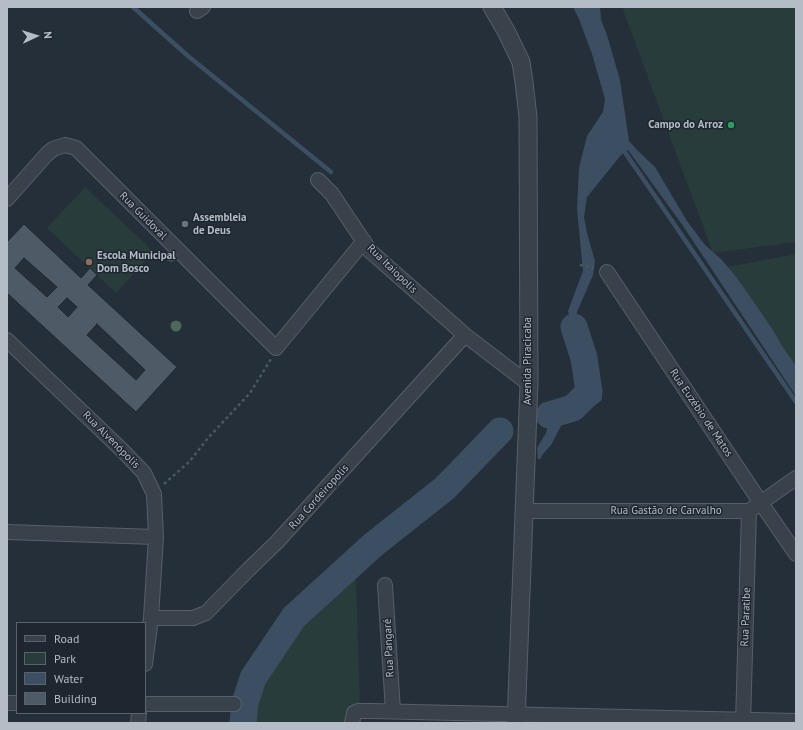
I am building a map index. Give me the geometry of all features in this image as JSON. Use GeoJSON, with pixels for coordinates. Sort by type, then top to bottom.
{"type":"FeatureCollection","features":[{"type":"Feature","properties":{"kind":"street","name":"Avenida Piracicaba"},"geometry":{"type":"LineString","coordinates":[[492,7],[521,62],[528,117],[529,384],[516,718]]}},
{"type":"Feature","properties":{"kind":"street","name":"Rua Guidoval"},"geometry":{"type":"LineString","coordinates":[[7,199],[53,149],[65,145],[76,148],[276,348]]}},
{"type":"Feature","properties":{"kind":"street"},"geometry":{"type":"LineString","coordinates":[[318,180],[332,194],[364,241]]}},
{"type":"Feature","properties":{"kind":"street","name":"Rua Itaiopolis"},"geometry":{"type":"LineString","coordinates":[[276,348],[364,241],[370,250],[465,335],[529,384]]}},
{"type":"Feature","properties":{"kind":"street","name":"Rua Euzébio de Matos"},"geometry":{"type":"LineString","coordinates":[[603,270],[755,507],[796,554]]}},
{"type":"Feature","properties":{"kind":"street","name":"Rua Cordeiropolis"},"geometry":{"type":"LineString","coordinates":[[151,618],[193,618],[206,613],[277,542],[465,335]]}},
{"type":"Feature","properties":{"kind":"street","name":"Rua Alvenópolis"},"geometry":{"type":"LineString","coordinates":[[7,340],[124,451],[144,473],[154,494],[156,537],[151,618],[146,656]]}},
{"type":"Feature","properties":{"kind":"street"},"geometry":{"type":"LineString","coordinates":[[755,507],[796,478]]}},
{"type":"Feature","properties":{"kind":"street","name":"Rua Gastão de Carvalho"},"geometry":{"type":"LineString","coordinates":[[525,511],[755,507]]}},
{"type":"Feature","properties":{"kind":"street","name":"Rua Paratibe"},"geometry":{"type":"LineString","coordinates":[[743,721],[755,507]]}},
{"type":"Feature","properties":{"kind":"street"},"geometry":{"type":"LineString","coordinates":[[7,532],[156,537]]}},
{"type":"Feature","properties":{"kind":"street","name":"Rua Pangaré"},"geometry":{"type":"LineString","coordinates":[[385,586],[393,712]]}},
{"type":"Feature","properties":{"kind":"street"},"geometry":{"type":"LineString","coordinates":[[146,704],[234,704]]}},
{"type":"Feature","properties":{"kind":"street"},"geometry":{"type":"LineString","coordinates":[[352,723],[354,713],[358,711],[516,718],[796,721]]}},
{"type":"Feature","properties":{"kind":"path"},"geometry":{"type":"LineString","coordinates":[[580,265],[603,270]]}},
{"type":"Feature","properties":{"kind":"path"},"geometry":{"type":"LineString","coordinates":[[154,494],[189,462],[208,438],[250,393],[270,361],[276,348]]}},
{"type":"Feature","properties":{"kind":"green space","name":"Campo do Arroz"},"geometry":{"type":"Polygon","coordinates":[[[622,7],[796,7],[796,242],[713,253],[622,7]]]}},
{"type":"Feature","properties":{"kind":"green space"},"geometry":{"type":"Polygon","coordinates":[[[85,187],[154,252],[116,293],[47,228],[85,187]]]}},
{"type":"Feature","properties":{"kind":"green space"},"geometry":{"type":"Polygon","coordinates":[[[796,254],[796,380],[721,268],[796,254]]]}},
{"type":"Feature","properties":{"kind":"green space"},"geometry":{"type":"Polygon","coordinates":[[[356,577],[360,710],[358,723],[244,723],[245,703],[302,626],[356,577]]]}},
{"type":"Feature","properties":{"kind":"water"},"geometry":{"type":"Polygon","coordinates":[[[573,7],[600,7],[601,20],[620,80],[629,141],[655,167],[687,221],[705,245],[722,260],[737,278],[773,330],[796,366],[796,396],[681,223],[628,150],[621,155],[587,197],[584,217],[595,261],[593,275],[577,312],[576,322],[591,363],[597,369],[602,389],[602,400],[585,410],[574,411],[565,415],[551,445],[540,459],[538,459],[537,448],[546,433],[551,411],[554,408],[585,401],[590,393],[591,381],[589,370],[581,357],[574,336],[568,311],[583,271],[577,209],[579,168],[587,136],[603,112],[605,99],[592,54],[573,7]]]}},
{"type":"Feature","properties":{"kind":"building"},"geometry":{"type":"Polygon","coordinates":[[[24,224],[81,278],[90,268],[97,275],[88,285],[177,367],[136,412],[7,293],[7,242],[24,224]],[[24,258],[15,268],[47,297],[57,287],[24,258]],[[67,298],[58,307],[68,317],[77,307],[67,298]],[[97,324],[87,335],[136,380],[145,370],[97,324]]]}},
{"type":"Feature","properties":{"kind":"waterway"},"geometry":{"type":"LineString","coordinates":[[133,7],[188,56],[331,172]]}},
{"type":"Feature","properties":{"kind":"waterway"},"geometry":{"type":"LineString","coordinates":[[622,148],[796,402]]}},
{"type":"Feature","properties":{"kind":"waterway"},"geometry":{"type":"LineString","coordinates":[[549,415],[573,408],[589,392],[584,358],[574,327]]}},
{"type":"Feature","properties":{"kind":"waterway"},"geometry":{"type":"LineString","coordinates":[[243,723],[245,703],[253,678],[294,617],[373,545],[445,488],[500,431]]}},
{"type":"Feature","properties":{"kind":"place","name":"Campo do Arroz"},"geometry":{"type":"Point","coordinates":[731,125]}},
{"type":"Feature","properties":{"kind":"place","name":"Assembleia de Deus"},"geometry":{"type":"Point","coordinates":[185,224]}},
{"type":"Feature","properties":{"kind":"place","name":"Escola Municipal Dom Bosco"},"geometry":{"type":"Point","coordinates":[89,262]}}]}
